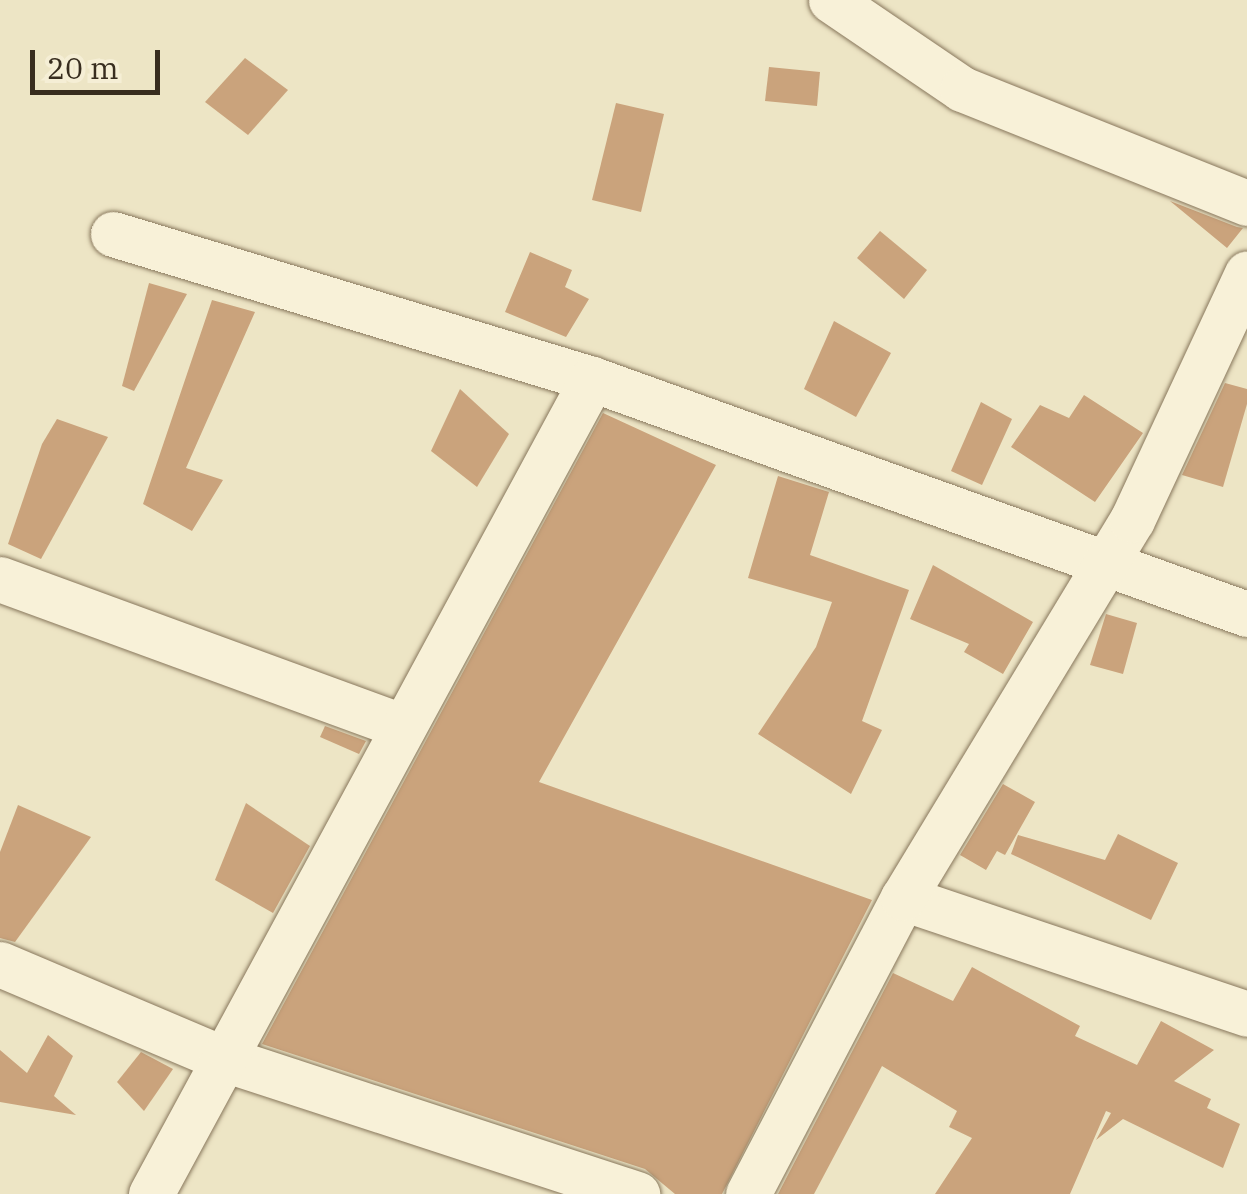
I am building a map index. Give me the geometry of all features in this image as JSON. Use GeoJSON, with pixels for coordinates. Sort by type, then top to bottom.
{"type":"FeatureCollection","features":[{"type":"Feature","properties":{"kind":"street"},"geometry":{"type":"LineString","coordinates":[[831,0],[962,89],[1247,202]]}},
{"type":"Feature","properties":{"kind":"street"},"geometry":{"type":"LineString","coordinates":[[113,234],[592,379],[1100,566],[1247,614]]}},
{"type":"Feature","properties":{"kind":"street"},"geometry":{"type":"LineString","coordinates":[[748,1194],[903,898],[1100,566],[1132,520],[1247,273]]}},
{"type":"Feature","properties":{"kind":"street"},"geometry":{"type":"LineString","coordinates":[[151,1194],[221,1058],[592,379]]}},
{"type":"Feature","properties":{"kind":"street"},"geometry":{"type":"LineString","coordinates":[[0,579],[402,726]]}},
{"type":"Feature","properties":{"kind":"street"},"geometry":{"type":"LineString","coordinates":[[903,898],[1247,1014]]}},
{"type":"Feature","properties":{"kind":"street"},"geometry":{"type":"LineString","coordinates":[[0,964],[221,1058],[637,1194]]}},
{"type":"Feature","properties":{"kind":"building"},"geometry":{"type":"Polygon","coordinates":[[[245,58],[288,90],[248,135],[205,102],[245,58]]]}},
{"type":"Feature","properties":{"kind":"building"},"geometry":{"type":"Polygon","coordinates":[[[769,67],[820,72],[817,106],[765,101],[769,67]]]}},
{"type":"Feature","properties":{"kind":"building"},"geometry":{"type":"Polygon","coordinates":[[[616,103],[664,114],[641,212],[592,200],[616,103]]]}},
{"type":"Feature","properties":{"kind":"building"},"geometry":{"type":"Polygon","coordinates":[[[1170,201],[1237,227],[1243,228],[1227,248],[1170,201]]]}},
{"type":"Feature","properties":{"kind":"building"},"geometry":{"type":"Polygon","coordinates":[[[880,231],[927,270],[904,299],[857,258],[880,231]]]}},
{"type":"Feature","properties":{"kind":"building"},"geometry":{"type":"Polygon","coordinates":[[[530,252],[572,270],[565,287],[589,299],[566,337],[505,312],[530,252]]]}},
{"type":"Feature","properties":{"kind":"building"},"geometry":{"type":"Polygon","coordinates":[[[149,283],[187,294],[134,391],[122,386],[149,283]]]}},
{"type":"Feature","properties":{"kind":"building"},"geometry":{"type":"Polygon","coordinates":[[[212,300],[255,312],[186,468],[223,480],[192,531],[143,504],[212,300]]]}},
{"type":"Feature","properties":{"kind":"building"},"geometry":{"type":"Polygon","coordinates":[[[834,321],[891,353],[856,417],[804,389],[834,321]]]}},
{"type":"Feature","properties":{"kind":"building"},"geometry":{"type":"Polygon","coordinates":[[[1225,383],[1247,389],[1247,404],[1223,487],[1182,475],[1225,383]]]}},
{"type":"Feature","properties":{"kind":"building"},"geometry":{"type":"Polygon","coordinates":[[[460,389],[509,434],[477,487],[431,451],[460,389]]]}},
{"type":"Feature","properties":{"kind":"building"},"geometry":{"type":"Polygon","coordinates":[[[1084,395],[1143,433],[1095,502],[1011,447],[1040,405],[1069,418],[1084,395]]]}},
{"type":"Feature","properties":{"kind":"building"},"geometry":{"type":"Polygon","coordinates":[[[981,402],[1012,419],[982,485],[951,471],[981,402]]]}},
{"type":"Feature","properties":{"kind":"building"},"geometry":{"type":"Polygon","coordinates":[[[603,413],[716,465],[539,782],[872,900],[722,1194],[675,1194],[645,1169],[262,1044],[603,413]]]}},
{"type":"Feature","properties":{"kind":"building"},"geometry":{"type":"Polygon","coordinates":[[[57,419],[108,437],[41,559],[8,544],[42,444],[57,419]]]}},
{"type":"Feature","properties":{"kind":"building"},"geometry":{"type":"Polygon","coordinates":[[[778,476],[829,492],[810,555],[909,590],[862,721],[882,730],[851,794],[758,734],[816,647],[832,602],[748,578],[778,476]]]}},
{"type":"Feature","properties":{"kind":"building"},"geometry":{"type":"Polygon","coordinates":[[[933,565],[1033,622],[1003,674],[964,652],[969,644],[910,619],[933,565]]]}},
{"type":"Feature","properties":{"kind":"building"},"geometry":{"type":"Polygon","coordinates":[[[1106,614],[1137,623],[1123,674],[1090,665],[1106,614]]]}},
{"type":"Feature","properties":{"kind":"building"},"geometry":{"type":"Polygon","coordinates":[[[325,726],[366,741],[359,754],[320,737],[325,726]]]}},
{"type":"Feature","properties":{"kind":"building"},"geometry":{"type":"Polygon","coordinates":[[[1003,784],[1035,802],[1005,855],[997,851],[986,870],[960,855],[1003,784]]]}},
{"type":"Feature","properties":{"kind":"building"},"geometry":{"type":"Polygon","coordinates":[[[246,803],[310,846],[273,913],[215,880],[246,803]]]}},
{"type":"Feature","properties":{"kind":"building"},"geometry":{"type":"Polygon","coordinates":[[[18,805],[91,837],[15,942],[0,938],[0,852],[18,805]]]}},
{"type":"Feature","properties":{"kind":"building"},"geometry":{"type":"Polygon","coordinates":[[[1118,834],[1178,863],[1151,920],[1011,854],[1018,835],[1105,860],[1118,834]]]}},
{"type":"Feature","properties":{"kind":"building"},"geometry":{"type":"Polygon","coordinates":[[[972,967],[1080,1026],[1075,1036],[1137,1065],[1161,1021],[1214,1050],[1174,1081],[1211,1099],[1207,1108],[1240,1124],[1223,1168],[1123,1119],[1096,1140],[1111,1113],[1106,1111],[1070,1194],[935,1194],[972,1138],[949,1127],[957,1111],[882,1066],[814,1194],[778,1194],[893,973],[953,1001],[972,967]]]}},
{"type":"Feature","properties":{"kind":"building"},"geometry":{"type":"Polygon","coordinates":[[[48,1035],[73,1056],[54,1096],[76,1115],[0,1102],[0,1050],[27,1073],[48,1035]]]}},
{"type":"Feature","properties":{"kind":"building"},"geometry":{"type":"Polygon","coordinates":[[[141,1052],[173,1069],[144,1111],[117,1082],[141,1052]]]}}]}
